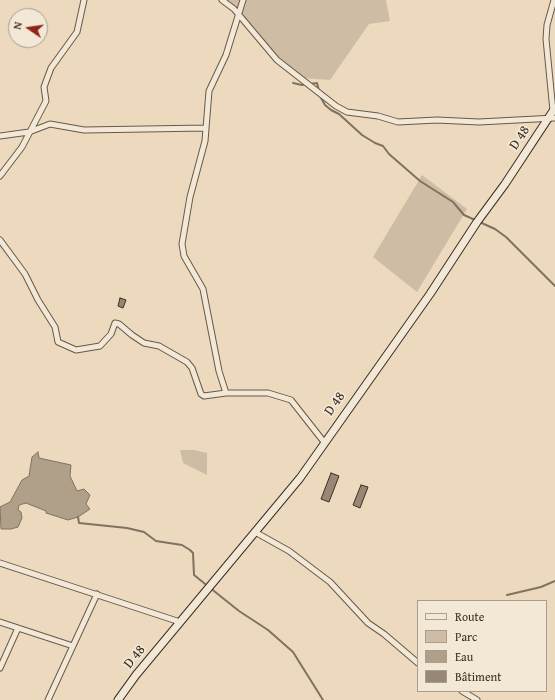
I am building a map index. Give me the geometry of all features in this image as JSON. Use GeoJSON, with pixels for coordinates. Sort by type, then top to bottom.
{"type":"FeatureCollection","features":[{"type":"Feature","properties":{"kind":"street"},"geometry":{"type":"LineString","coordinates":[[0,176],[22,147],[46,101],[44,87],[51,68],[77,32],[84,0]]}},
{"type":"Feature","properties":{"kind":"street"},"geometry":{"type":"LineString","coordinates":[[222,0],[238,14],[277,60],[336,106],[347,112],[378,116],[398,122],[437,120],[479,122],[553,114],[546,39],[547,25],[554,0]]}},
{"type":"Feature","properties":{"kind":"street"},"geometry":{"type":"LineString","coordinates":[[226,393],[219,371],[203,289],[184,256],[182,244],[190,197],[205,141],[209,91],[226,55],[243,0]]}},
{"type":"Feature","properties":{"kind":"street","name":"D 48"},"geometry":{"type":"LineString","coordinates":[[118,700],[180,622],[300,478],[430,294],[478,220],[505,184],[553,114]]}},
{"type":"Feature","properties":{"kind":"street"},"geometry":{"type":"LineString","coordinates":[[0,136],[30,132],[50,124],[84,130],[206,128]]}},
{"type":"Feature","properties":{"kind":"street"},"geometry":{"type":"LineString","coordinates":[[0,240],[25,274],[38,300],[55,327],[58,342],[76,350],[100,346],[111,334],[115,323],[119,324],[144,343],[159,346],[187,362],[192,368],[201,394],[204,396],[226,393],[268,393],[290,400],[324,442]]}},
{"type":"Feature","properties":{"kind":"street"},"geometry":{"type":"LineString","coordinates":[[255,532],[289,550],[330,582],[368,623],[384,634],[417,662]]}},
{"type":"Feature","properties":{"kind":"street"},"geometry":{"type":"LineString","coordinates":[[0,563],[180,622]]}},
{"type":"Feature","properties":{"kind":"street"},"geometry":{"type":"LineString","coordinates":[[48,700],[97,594]]}},
{"type":"Feature","properties":{"kind":"street"},"geometry":{"type":"LineString","coordinates":[[0,622],[73,646]]}},
{"type":"Feature","properties":{"kind":"street"},"geometry":{"type":"LineString","coordinates":[[0,668],[18,628]]}},
{"type":"Feature","properties":{"kind":"street"},"geometry":{"type":"LineString","coordinates":[[464,692],[477,700]]}},
{"type":"Feature","properties":{"kind":"green space"},"geometry":{"type":"Polygon","coordinates":[[[222,0],[386,0],[390,21],[369,24],[330,80],[300,78],[277,60],[234,9],[222,0]]]}},
{"type":"Feature","properties":{"kind":"green space"},"geometry":{"type":"Polygon","coordinates":[[[422,175],[467,209],[417,292],[373,257],[422,175]]]}},
{"type":"Feature","properties":{"kind":"green space"},"geometry":{"type":"Polygon","coordinates":[[[180,450],[194,450],[207,453],[207,475],[183,463],[180,450]]]}},
{"type":"Feature","properties":{"kind":"water"},"geometry":{"type":"Polygon","coordinates":[[[38,452],[39,458],[71,465],[70,476],[77,491],[84,489],[90,495],[86,504],[90,509],[78,517],[68,520],[46,513],[46,511],[26,503],[19,505],[18,510],[21,512],[22,518],[18,527],[1,529],[0,507],[10,502],[22,480],[29,476],[32,457],[38,452]]]}},
{"type":"Feature","properties":{"kind":"building"},"geometry":{"type":"Polygon","coordinates":[[[120,298],[126,300],[123,308],[118,306],[120,298]]]}},
{"type":"Feature","properties":{"kind":"building"},"geometry":{"type":"Polygon","coordinates":[[[331,473],[339,476],[329,502],[321,499],[331,473]]]}},
{"type":"Feature","properties":{"kind":"building"},"geometry":{"type":"Polygon","coordinates":[[[361,485],[368,487],[360,508],[353,505],[361,485]]]}},
{"type":"Feature","properties":{"kind":"waterway"},"geometry":{"type":"LineString","coordinates":[[293,83],[302,85],[306,84]]}},
{"type":"Feature","properties":{"kind":"waterway"},"geometry":{"type":"LineString","coordinates":[[310,84],[317,83],[319,91]]}},
{"type":"Feature","properties":{"kind":"waterway"},"geometry":{"type":"LineString","coordinates":[[320,96],[325,105],[331,110],[339,114],[362,135],[383,146],[389,154],[420,181],[453,202],[464,215],[495,229],[506,237],[555,286]]}},
{"type":"Feature","properties":{"kind":"waterway"},"geometry":{"type":"LineString","coordinates":[[78,517],[79,523],[127,528],[144,532],[156,541],[182,545],[190,550],[193,553],[194,575],[239,611],[268,630],[293,652],[323,700]]}},
{"type":"Feature","properties":{"kind":"waterway"},"geometry":{"type":"LineString","coordinates":[[507,595],[541,587],[555,581]]}}]}
